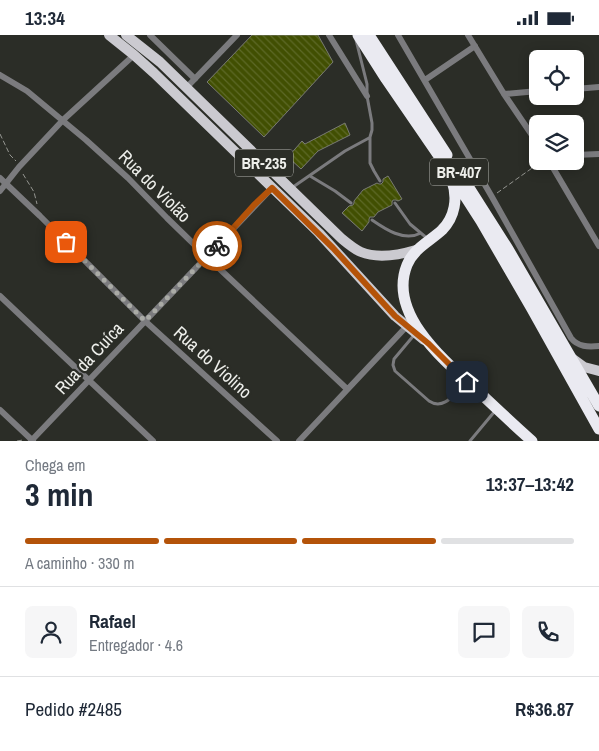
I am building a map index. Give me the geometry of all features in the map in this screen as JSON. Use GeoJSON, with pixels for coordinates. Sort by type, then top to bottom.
{"type":"FeatureCollection","features":[{"type":"Feature","properties":{"kind":"highway"},"geometry":{"type":"LineString","coordinates":[[358,35],[480,221],[599,429]]}},
{"type":"Feature","properties":{"kind":"highway","name":"BR-407"},"geometry":{"type":"LineString","coordinates":[[368,35],[549,309],[568,353],[599,406]]}},
{"type":"Feature","properties":{"kind":"highway"},"geometry":{"type":"LineString","coordinates":[[445,165],[455,189],[456,199],[446,225],[425,236],[407,266],[403,289],[406,305],[410,315],[429,344],[467,382],[532,441]]}},
{"type":"Feature","properties":{"kind":"main road","name":"BR-235"},"geometry":{"type":"LineString","coordinates":[[109,35],[154,73],[333,248],[395,316],[429,344]]}},
{"type":"Feature","properties":{"kind":"main road","name":"BR-235"},"geometry":{"type":"LineString","coordinates":[[126,35],[160,62],[341,238],[360,251],[376,255],[404,254],[416,250]]}},
{"type":"Feature","properties":{"kind":"main road"},"geometry":{"type":"LineString","coordinates":[[568,353],[576,362],[584,367],[599,371]]}},
{"type":"Feature","properties":{"kind":"street"},"geometry":{"type":"LineString","coordinates":[[150,35],[195,79]]}},
{"type":"Feature","properties":{"kind":"street"},"geometry":{"type":"LineString","coordinates":[[186,88],[229,38],[236,35]]}},
{"type":"Feature","properties":{"kind":"street"},"geometry":{"type":"LineString","coordinates":[[329,35],[367,96]]}},
{"type":"Feature","properties":{"kind":"street"},"geometry":{"type":"LineString","coordinates":[[398,35],[492,197],[549,309],[574,342],[583,346],[599,346]]}},
{"type":"Feature","properties":{"kind":"street"},"geometry":{"type":"LineString","coordinates":[[468,35],[529,131]]}},
{"type":"Feature","properties":{"kind":"street"},"geometry":{"type":"LineString","coordinates":[[425,80],[475,46]]}},
{"type":"Feature","properties":{"kind":"street"},"geometry":{"type":"LineString","coordinates":[[0,191],[63,120],[134,55]]}},
{"type":"Feature","properties":{"kind":"street","name":"Rua do Violão"},"geometry":{"type":"LineString","coordinates":[[0,75],[27,91],[63,120],[128,178],[207,257],[347,389]]}},
{"type":"Feature","properties":{"kind":"street"},"geometry":{"type":"LineString","coordinates":[[584,88],[599,87]]}},
{"type":"Feature","properties":{"kind":"street"},"geometry":{"type":"LineString","coordinates":[[504,94],[529,92]]}},
{"type":"Feature","properties":{"kind":"street"},"geometry":{"type":"LineString","coordinates":[[584,154],[599,153]]}},
{"type":"Feature","properties":{"kind":"street"},"geometry":{"type":"LineString","coordinates":[[554,170],[599,246]]}},
{"type":"Feature","properties":{"kind":"street","name":"Rua do Violino"},"geometry":{"type":"LineString","coordinates":[[0,178],[145,321],[277,441]]}},
{"type":"Feature","properties":{"kind":"street","name":"Rua da Cuíca"},"geometry":{"type":"LineString","coordinates":[[32,441],[254,205],[276,192]]}},
{"type":"Feature","properties":{"kind":"street"},"geometry":{"type":"LineString","coordinates":[[0,296],[153,441]]}},
{"type":"Feature","properties":{"kind":"street"},"geometry":{"type":"LineString","coordinates":[[299,441],[407,326]]}},
{"type":"Feature","properties":{"kind":"street"},"geometry":{"type":"LineString","coordinates":[[0,410],[32,441]]}},
{"type":"Feature","properties":{"kind":"lane"},"geometry":{"type":"LineString","coordinates":[[355,35],[367,84],[367,96],[372,123],[370,163],[380,181]]}},
{"type":"Feature","properties":{"kind":"lane"},"geometry":{"type":"LineString","coordinates":[[276,192],[291,188],[345,151],[370,137]]}},
{"type":"Feature","properties":{"kind":"lane"},"geometry":{"type":"LineString","coordinates":[[310,176],[351,203]]}},
{"type":"Feature","properties":{"kind":"lane"},"geometry":{"type":"LineString","coordinates":[[395,203],[410,224],[425,236]]}},
{"type":"Feature","properties":{"kind":"lane"},"geometry":{"type":"LineString","coordinates":[[372,220],[392,233],[425,236]]}},
{"type":"Feature","properties":{"kind":"lane"},"geometry":{"type":"LineString","coordinates":[[416,333],[394,359],[395,371],[429,401],[435,404],[444,403],[467,382]]}},
{"type":"Feature","properties":{"kind":"lane"},"geometry":{"type":"LineString","coordinates":[[470,441],[497,409]]}},
{"type":"Feature","properties":{"kind":"path"},"geometry":{"type":"LineString","coordinates":[[492,197],[530,170]]}},
{"type":"Feature","properties":{"kind":"building"},"geometry":{"type":"Polygon","coordinates":[[[252,35],[318,35],[333,62],[264,137],[207,82],[252,35]]]}},
{"type":"Feature","properties":{"kind":"building"},"geometry":{"type":"Polygon","coordinates":[[[345,123],[350,135],[318,151],[301,169],[288,157],[302,141],[305,144],[345,123]]]}},
{"type":"Feature","properties":{"kind":"building"},"geometry":{"type":"Polygon","coordinates":[[[388,176],[402,199],[398,201],[393,200],[392,205],[378,212],[374,217],[370,217],[369,222],[362,231],[342,213],[349,206],[353,205],[363,190],[377,183],[381,184],[383,179],[388,176]]]}},
{"type":"Feature","properties":{"kind":"way so far"},"geometry":{"type":"LineString","coordinates":[[66,242],[145,321],[217,246]]}},
{"type":"Feature","properties":{"kind":"route"},"geometry":{"type":"LineString","coordinates":[[217,246],[272,188],[333,248],[395,316],[429,344],[467,382]]}}]}
